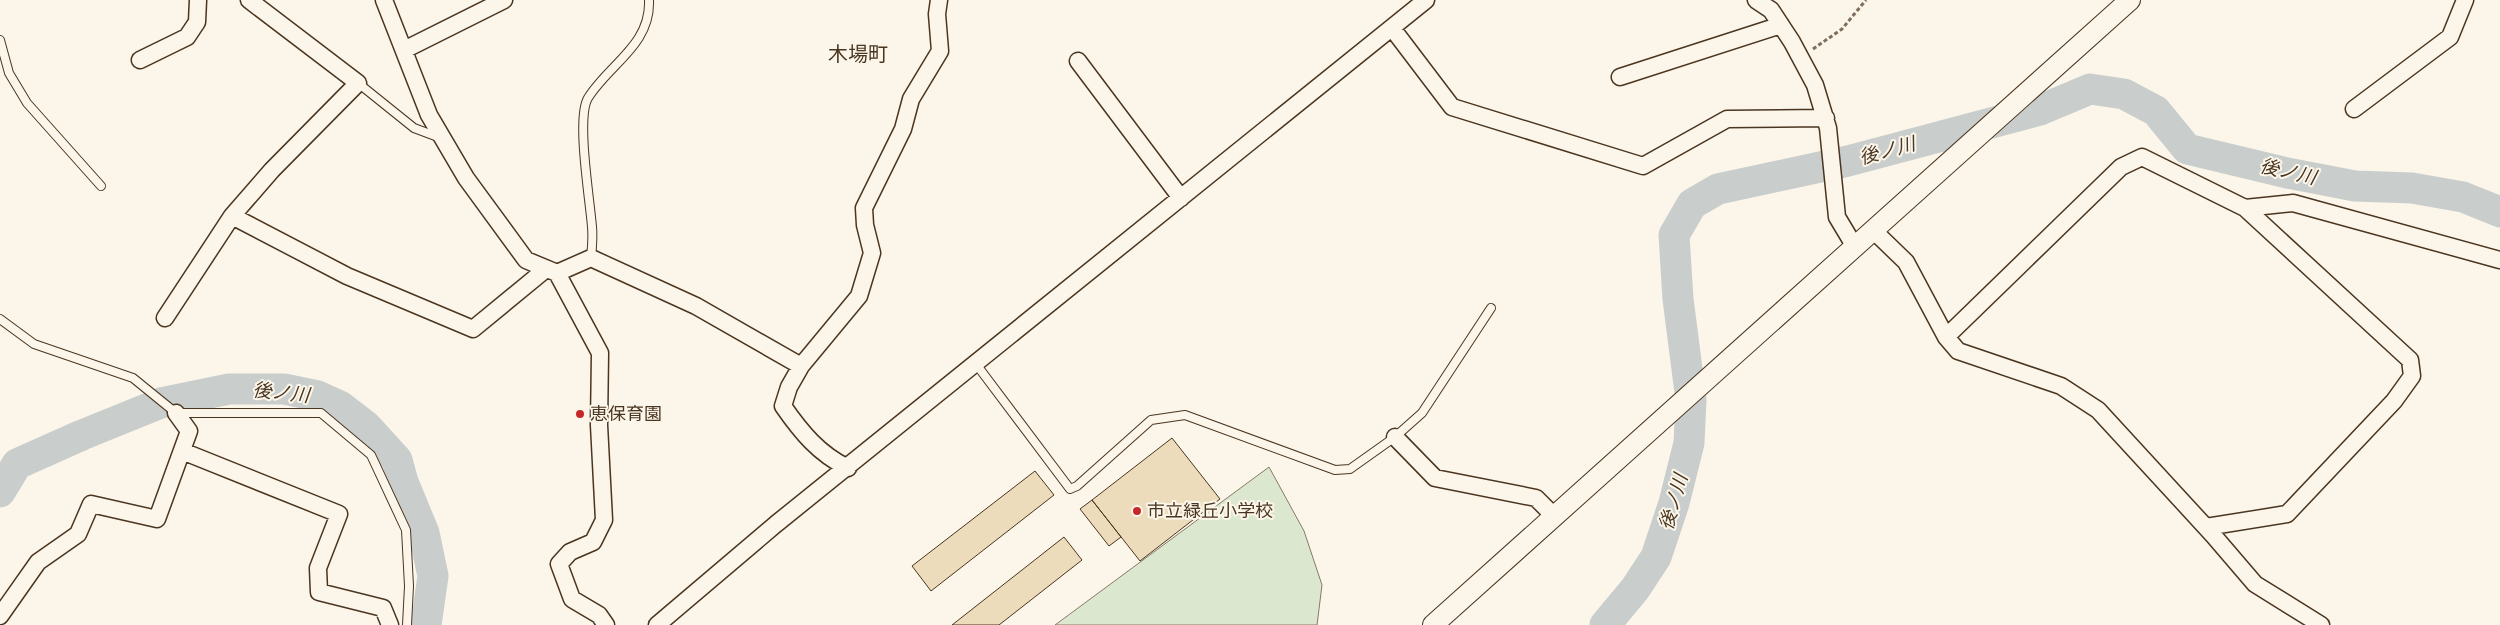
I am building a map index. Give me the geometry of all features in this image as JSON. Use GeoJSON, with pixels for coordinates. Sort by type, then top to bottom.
{"type":"FeatureCollection","features":[{"type":"Feature","properties":{"kind":"street"},"geometry":{"type":"LineString","coordinates":[[140,60],[187,37],[197,22],[198,0]]}},
{"type":"Feature","properties":{"kind":"street"},"geometry":{"type":"LineString","coordinates":[[165,318],[232,216],[272,170],[358,83],[249,0]]}},
{"type":"Feature","properties":{"kind":"street"},"geometry":{"type":"LineString","coordinates":[[404,50],[504,0]]}},
{"type":"Feature","properties":{"kind":"street"},"geometry":{"type":"LineString","coordinates":[[848,468],[832,460],[804,435],[783,406],[789,387],[801,366],[859,296],[872,253],[865,226],[864,208],[903,129],[911,99],[940,51],[937,14],[939,0]]}},
{"type":"Feature","properties":{"kind":"street"},"geometry":{"type":"LineString","coordinates":[[657,625],[776,524],[848,468],[1426,0]]}},
{"type":"Feature","properties":{"kind":"street"},"geometry":{"type":"LineString","coordinates":[[1756,0],[1771,10],[1815,84],[1826,118],[1837,217],[1855,247]]}},
{"type":"Feature","properties":{"kind":"street"},"geometry":{"type":"LineString","coordinates":[[1433,625],[2130,0]]}},
{"type":"Feature","properties":{"kind":"street"},"geometry":{"type":"LineString","coordinates":[[2354,109],[2450,37],[2466,0]]}},
{"type":"Feature","properties":{"kind":"street"},"geometry":{"type":"LineString","coordinates":[[390,3],[404,50],[429,115],[466,178],[526,260],[552,271],[600,353],[599,424],[604,520],[593,542],[570,552],[559,564],[572,599],[599,615],[606,625]]}},
{"type":"Feature","properties":{"kind":"street"},"geometry":{"type":"LineString","coordinates":[[1620,77],[1781,25]]}},
{"type":"Feature","properties":{"kind":"street"},"geometry":{"type":"LineString","coordinates":[[1392,28],[1452,107],[1643,166],[1727,119],[1826,118]]}},
{"type":"Feature","properties":{"kind":"street"},"geometry":{"type":"LineString","coordinates":[[1078,61],[1182,198]]}},
{"type":"Feature","properties":{"kind":"street"},"geometry":{"type":"LineString","coordinates":[[1946,337],[2121,167],[2142,157],[2245,208],[2410,360],[2412,376],[2394,401],[2287,514],[2206,527]]}},
{"type":"Feature","properties":{"kind":"street"},"geometry":{"type":"LineString","coordinates":[[2245,208],[2293,203],[2500,260]]}},
{"type":"Feature","properties":{"kind":"street"},"geometry":{"type":"LineString","coordinates":[[232,216],[346,276],[473,330],[552,271],[592,258],[696,306],[801,366]]}},
{"type":"Feature","properties":{"kind":"street"},"geometry":{"type":"LineString","coordinates":[[1874,231],[1906,262],[1946,337],[1958,351],[2061,386],[2098,410],[2206,527],[2255,584],[2321,625]]}},
{"type":"Feature","properties":{"kind":"street"},"geometry":{"type":"LineString","coordinates":[[0,616],[38,562],[78,534],[91,504],[156,519],[189,430],[176,413]]}},
{"type":"Feature","properties":{"kind":"street"},"geometry":{"type":"LineString","coordinates":[[1395,437],[1435,478],[1536,498],[1554,516]]}},
{"type":"Feature","properties":{"kind":"street"},"geometry":{"type":"LineString","coordinates":[[182,451],[339,514],[318,568],[319,592],[383,608],[390,625]]}},
{"type":"Feature","properties":{"kind":"lane"},"geometry":{"type":"LineString","coordinates":[[592,258],[592,230],[583,126],[587,99],[638,42],[650,14],[649,0]]}},
{"type":"Feature","properties":{"kind":"lane"},"geometry":{"type":"LineString","coordinates":[[0,40],[10,73],[27,103],[100,186]]}},
{"type":"Feature","properties":{"kind":"lane"},"geometry":{"type":"LineString","coordinates":[[358,83],[414,128],[443,138]]}},
{"type":"Feature","properties":{"kind":"lane"},"geometry":{"type":"LineString","coordinates":[[976,364],[1070,490],[1077,486],[1151,420],[1185,415],[1335,470],[1350,469],[1395,437],[1422,413],[1491,308]]}},
{"type":"Feature","properties":{"kind":"lane"},"geometry":{"type":"LineString","coordinates":[[0,319],[34,344],[133,378],[176,413],[321,413],[371,455],[406,530],[409,586],[406,625]]}},
{"type":"Feature","properties":{"kind":"path"},"geometry":{"type":"LineString","coordinates":[[1800,58],[1842,29],[1866,0]]}},
{"type":"Feature","properties":{"kind":"green space"},"geometry":{"type":"Polygon","coordinates":[[[1269,467],[1304,531],[1322,585],[1317,625],[1055,625],[1269,467]]]}},
{"type":"Feature","properties":{"kind":"building"},"geometry":{"type":"Polygon","coordinates":[[[1172,438],[1220,499],[1140,561],[1092,500],[1172,438]]]}},
{"type":"Feature","properties":{"kind":"building"},"geometry":{"type":"Polygon","coordinates":[[[1035,471],[1054,495],[931,591],[912,566],[1035,471]]]}},
{"type":"Feature","properties":{"kind":"building"},"geometry":{"type":"Polygon","coordinates":[[[1092,500],[1121,537],[1109,546],[1080,509],[1092,500]]]}},
{"type":"Feature","properties":{"kind":"building"},"geometry":{"type":"Polygon","coordinates":[[[1064,537],[1082,560],[999,625],[952,625],[1064,537]]]}},
{"type":"Feature","properties":{"kind":"waterway","name":"後ノ川"},"geometry":{"type":"LineString","coordinates":[[1605,625],[1635,589],[1656,557],[1674,503],[1689,443],[1691,400],[1678,299],[1674,235],[1692,204],[1718,189],[1848,161],[2040,110],[2090,89],[2124,94],[2156,111],[2187,149],[2287,173],[2355,186],[2412,188],[2463,197],[2500,212]]}},
{"type":"Feature","properties":{"kind":"waterway","name":"後ノ川"},"geometry":{"type":"LineString","coordinates":[[0,492],[17,464],[161,403],[229,389],[284,389],[318,396],[340,406],[366,426],[397,460],[403,482],[424,533],[433,576],[426,625]]}},
{"type":"Feature","properties":{"kind":"place","name":"恵保育園"},"geometry":{"type":"Point","coordinates":[580,414]}},
{"type":"Feature","properties":{"kind":"place","name":"市立緑丘小学校"},"geometry":{"type":"Point","coordinates":[1137,511]}},
{"type":"Feature","properties":{"kind":"district","name":"木場町"},"geometry":{"type":"Point","coordinates":[858,54]}}]}
